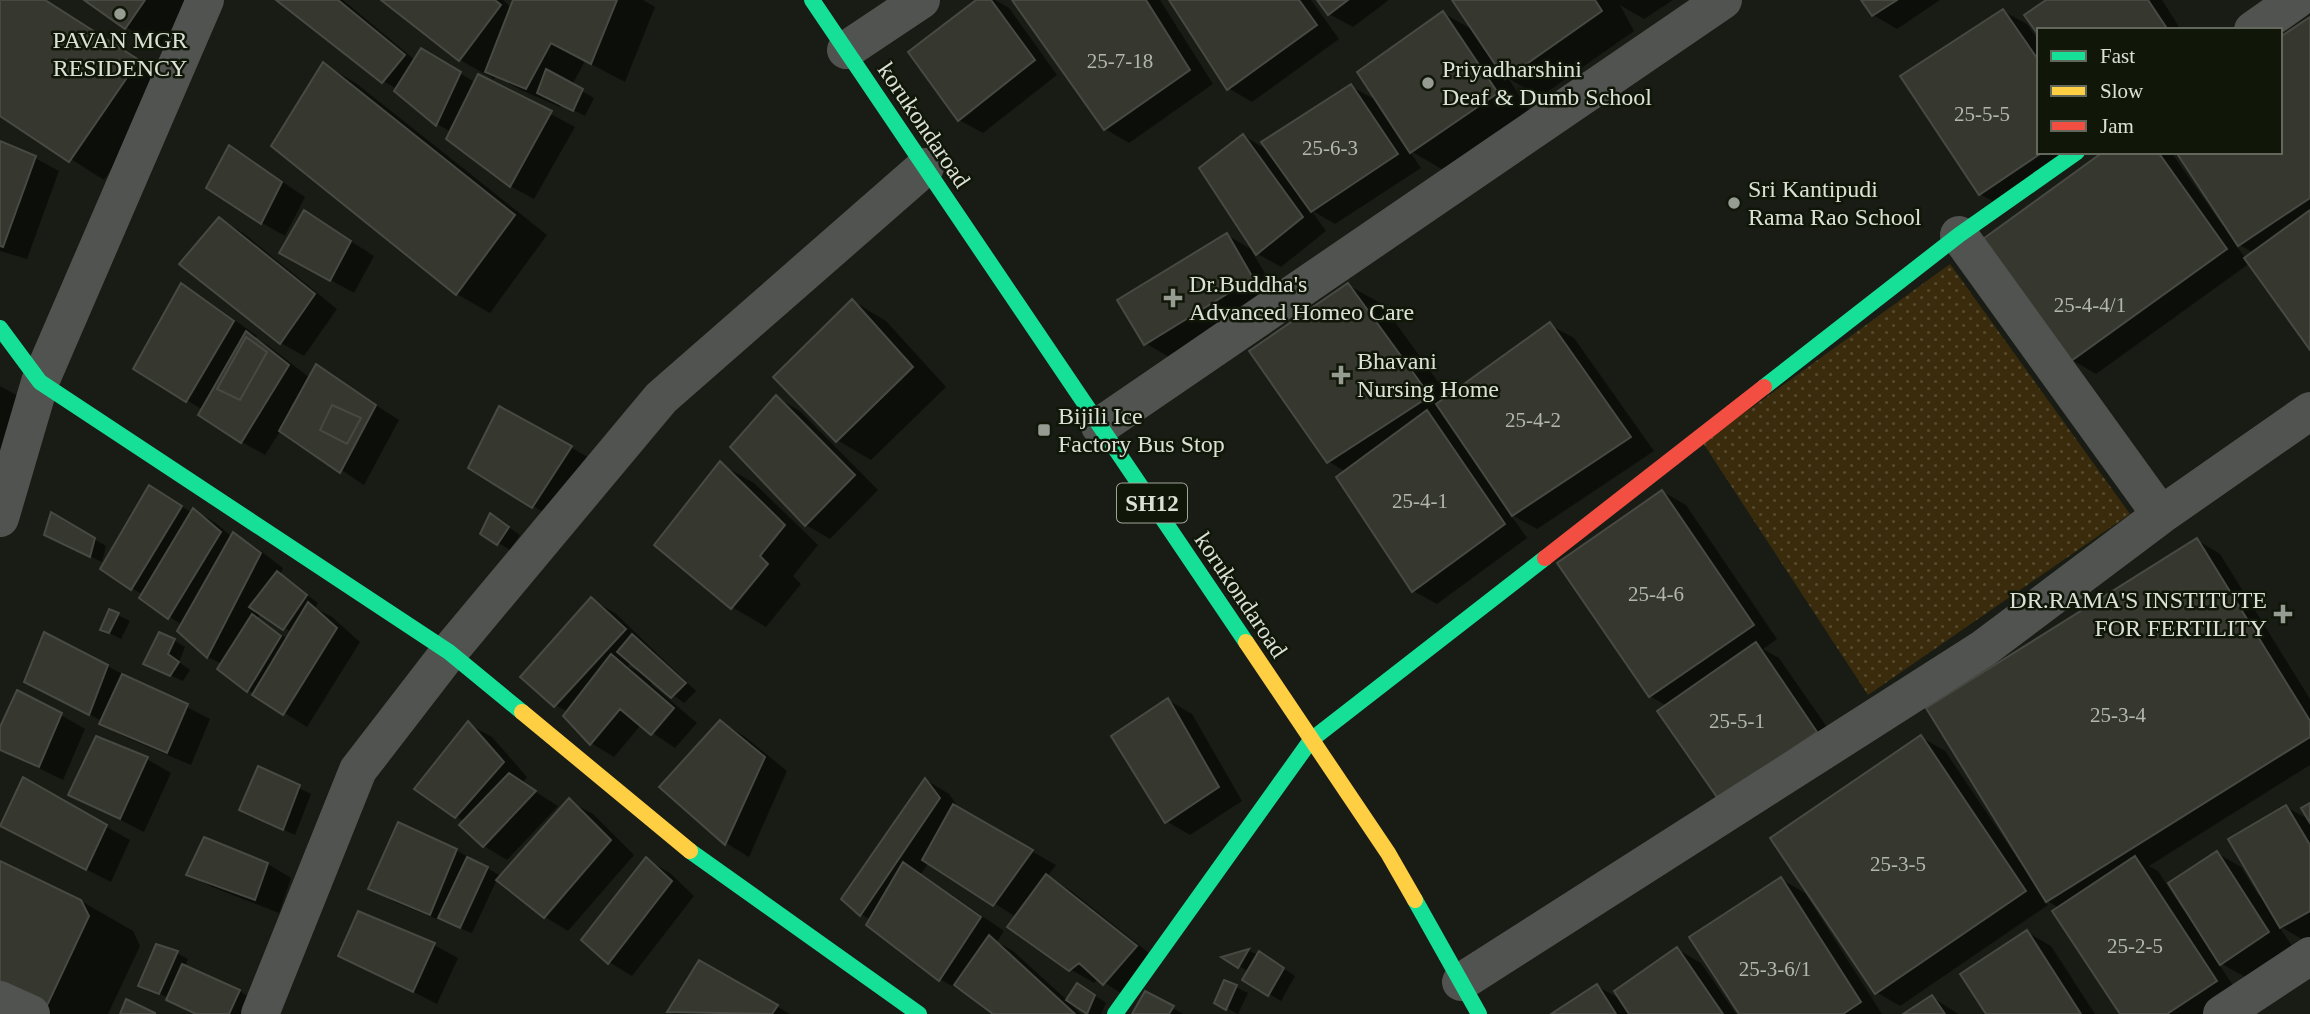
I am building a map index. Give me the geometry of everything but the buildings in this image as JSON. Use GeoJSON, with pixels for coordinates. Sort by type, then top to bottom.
{"type":"FeatureCollection","features":[{"type":"Feature","properties":{"kind":"street"},"geometry":{"type":"LineString","coordinates":[[0,518],[40,382],[205,0]]}},
{"type":"Feature","properties":{"kind":"street","name":"korukondaroad"},"geometry":{"type":"LineString","coordinates":[[812,0],[1388,852],[1470,998]]}},
{"type":"Feature","properties":{"kind":"street"},"geometry":{"type":"LineString","coordinates":[[846,50],[921,0]]}},
{"type":"Feature","properties":{"kind":"street"},"geometry":{"type":"LineString","coordinates":[[1100,426],[1723,0]]}},
{"type":"Feature","properties":{"kind":"street"},"geometry":{"type":"LineString","coordinates":[[2256,28],[2296,0]]}},
{"type":"Feature","properties":{"kind":"street"},"geometry":{"type":"LineString","coordinates":[[1115,1014],[1311,740],[1959,235],[2074,154]]}},
{"type":"Feature","properties":{"kind":"street"},"geometry":{"type":"LineString","coordinates":[[260,1014],[358,769],[449,652],[661,398],[925,167]]}},
{"type":"Feature","properties":{"kind":"street"},"geometry":{"type":"LineString","coordinates":[[1959,235],[2161,515]]}},
{"type":"Feature","properties":{"kind":"street"},"geometry":{"type":"LineString","coordinates":[[0,328],[40,382],[449,652],[680,844],[919,1014]]}},
{"type":"Feature","properties":{"kind":"street"},"geometry":{"type":"LineString","coordinates":[[1470,998],[1984,648],[2161,515],[2310,411]]}},
{"type":"Feature","properties":{"kind":"street"},"geometry":{"type":"LineString","coordinates":[[2222,1014],[2310,956]]}},
{"type":"Feature","properties":{"kind":"street"},"geometry":{"type":"LineString","coordinates":[[0,1000],[31,1014]]}},
{"type":"Feature","properties":{"kind":"shaded area"},"geometry":{"type":"Polygon","coordinates":[[[1950,264],[2130,514],[1868,695],[1703,443],[1950,264]]]}},
{"type":"Feature","properties":{"kind":"traffic: fast"},"geometry":{"type":"LineString","coordinates":[[812,0],[1246,642]]}},
{"type":"Feature","properties":{"kind":"traffic: fast"},"geometry":{"type":"LineString","coordinates":[[1764,387],[1959,235],[2074,154]]}},
{"type":"Feature","properties":{"kind":"traffic: fast"},"geometry":{"type":"LineString","coordinates":[[0,328],[40,382],[449,652],[522,712]]}},
{"type":"Feature","properties":{"kind":"traffic: fast"},"geometry":{"type":"LineString","coordinates":[[1115,1014],[1311,740],[1545,558]]}},
{"type":"Feature","properties":{"kind":"traffic: fast"},"geometry":{"type":"LineString","coordinates":[[690,851],[919,1014]]}},
{"type":"Feature","properties":{"kind":"traffic: fast"},"geometry":{"type":"LineString","coordinates":[[1415,900],[1479,1014]]}},
{"type":"Feature","properties":{"kind":"traffic: slow"},"geometry":{"type":"LineString","coordinates":[[1246,642],[1388,853],[1415,900]]}},
{"type":"Feature","properties":{"kind":"traffic: slow"},"geometry":{"type":"LineString","coordinates":[[522,712],[690,851]]}},
{"type":"Feature","properties":{"kind":"traffic: jam"},"geometry":{"type":"LineString","coordinates":[[1545,558],[1764,387]]}},
{"type":"Feature","properties":{"kind":"place","name":"PAVAN MGR RESIDENCY"},"geometry":{"type":"Point","coordinates":[120,14]}},
{"type":"Feature","properties":{"kind":"place","name":"Priyadharshini Deaf & Dumb School"},"geometry":{"type":"Point","coordinates":[1428,83]}},
{"type":"Feature","properties":{"kind":"place","name":"Sri Kantipudi Rama Rao School"},"geometry":{"type":"Point","coordinates":[1734,203]}},
{"type":"Feature","properties":{"kind":"place","name":"Dr.Buddha's Advanced Homeo Care"},"geometry":{"type":"Point","coordinates":[1173,298]}},
{"type":"Feature","properties":{"kind":"place","name":"Bhavani Nursing Home"},"geometry":{"type":"Point","coordinates":[1341,375]}},
{"type":"Feature","properties":{"kind":"place","name":"Bijili Ice Factory Bus Stop"},"geometry":{"type":"Point","coordinates":[1044,430]}},
{"type":"Feature","properties":{"kind":"place","name":"DR.RAMA'S INSTITUTE FOR FERTILITY"},"geometry":{"type":"Point","coordinates":[2283,614]}}]}
